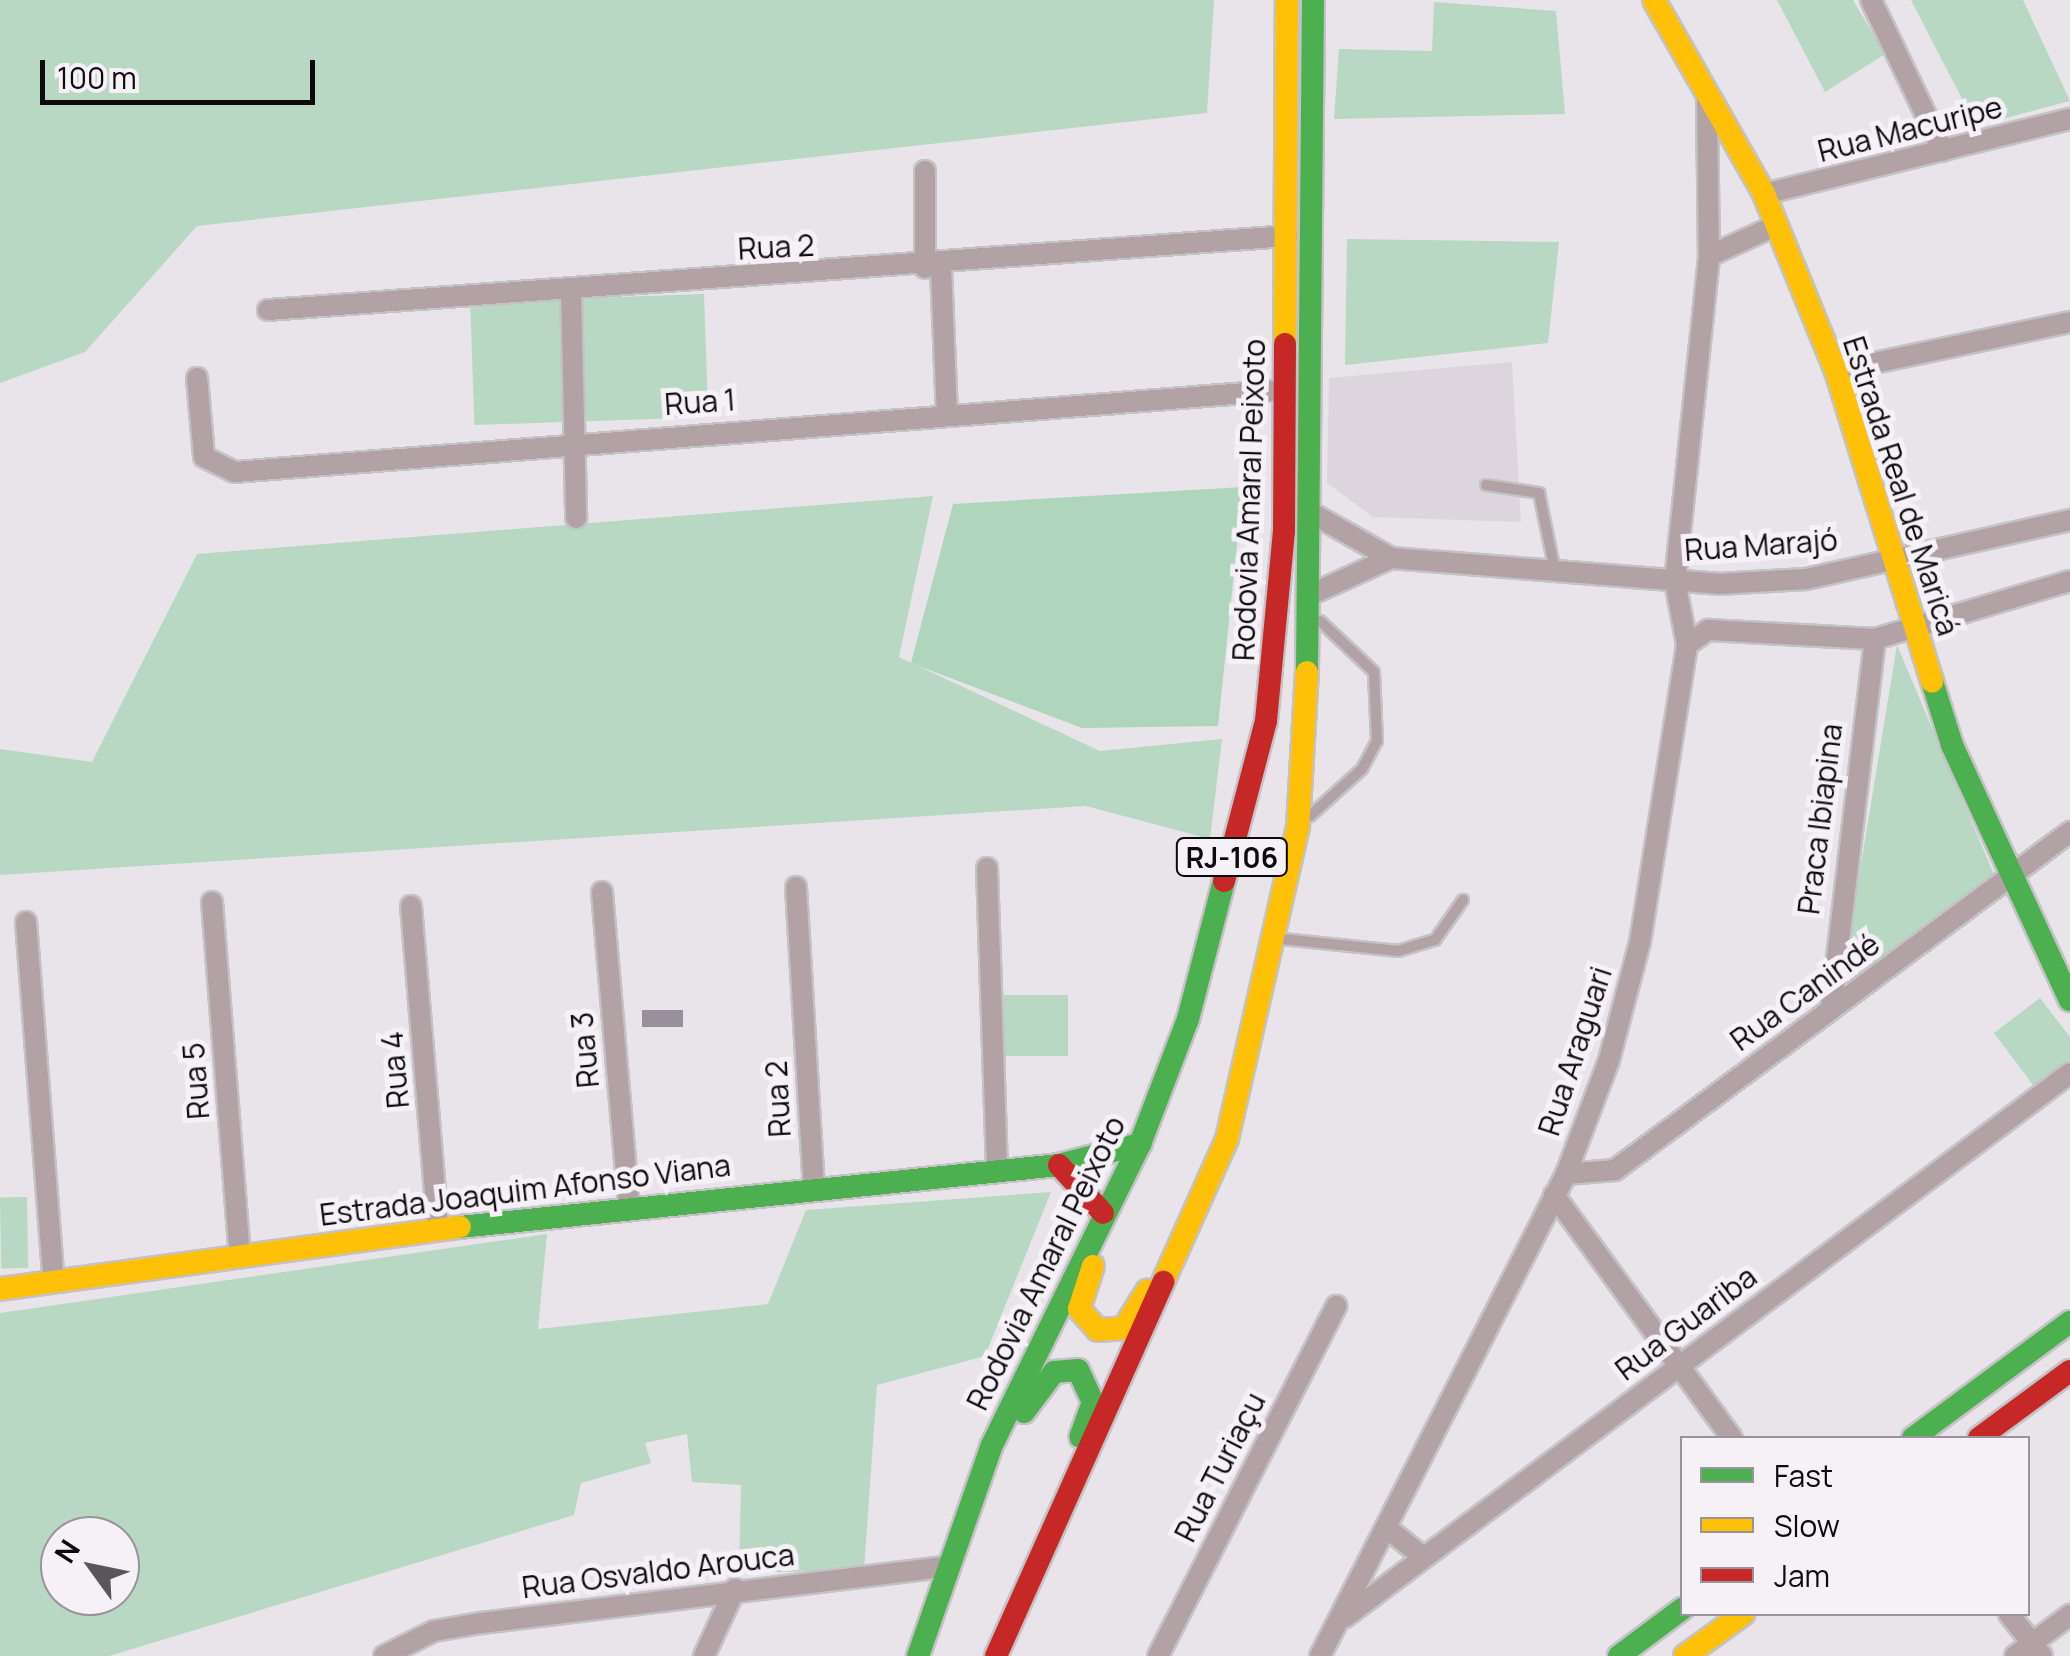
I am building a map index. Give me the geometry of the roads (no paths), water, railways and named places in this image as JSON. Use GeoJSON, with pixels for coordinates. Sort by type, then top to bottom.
{"type":"FeatureCollection","features":[{"type":"Feature","properties":{"kind":"main road","name":"Rodovia Amaral Peixoto"},"geometry":{"type":"LineString","coordinates":[[918,1656],[944,1566],[1103,1212],[1140,1144],[1188,1019],[1266,721],[1279,633],[1287,0]]}},
{"type":"Feature","properties":{"kind":"main road","name":"Rodovia Amaral Peixoto"},"geometry":{"type":"LineString","coordinates":[[996,1656],[1226,1139],[1274,948],[1298,827],[1314,514],[1313,0]]}},
{"type":"Feature","properties":{"kind":"main road","name":"Estrada Real de Maricá"},"geometry":{"type":"LineString","coordinates":[[1654,0],[1764,194],[1777,225],[1836,371],[1915,627],[2009,878],[2070,1000]]}},
{"type":"Feature","properties":{"kind":"main road"},"geometry":{"type":"LineString","coordinates":[[1188,1019],[1186,1053],[1161,1127],[1082,1296],[1082,1318],[1098,1330],[1130,1320],[1170,1243],[1274,948]]}},
{"type":"Feature","properties":{"kind":"main road","name":"Estrada Joaquim Afonso Viana"},"geometry":{"type":"LineString","coordinates":[[0,1289],[629,1204],[1059,1165],[1140,1144]]}},
{"type":"Feature","properties":{"kind":"main road"},"geometry":{"type":"LineString","coordinates":[[1059,1165],[1103,1212]]}},
{"type":"Feature","properties":{"kind":"main road"},"geometry":{"type":"LineString","coordinates":[[1916,1436],[2070,1322]]}},
{"type":"Feature","properties":{"kind":"main road"},"geometry":{"type":"LineString","coordinates":[[935,1656],[1029,1400],[1054,1372],[1078,1370],[1093,1402],[988,1656]]}},
{"type":"Feature","properties":{"kind":"main road"},"geometry":{"type":"LineString","coordinates":[[1982,1436],[2070,1371]]}},
{"type":"Feature","properties":{"kind":"main road"},"geometry":{"type":"LineString","coordinates":[[1619,1656],[1680,1610]]}},
{"type":"Feature","properties":{"kind":"main road"},"geometry":{"type":"LineString","coordinates":[[1685,1656],[1740,1616]]}},
{"type":"Feature","properties":{"kind":"street"},"geometry":{"type":"LineString","coordinates":[[1870,0],[1943,151]]}},
{"type":"Feature","properties":{"kind":"street","name":"Rua Araguari"},"geometry":{"type":"LineString","coordinates":[[1320,1656],[1566,1174],[1640,942],[1687,646],[1676,581],[1709,256],[1707,98]]}},
{"type":"Feature","properties":{"kind":"street","name":"Rua Macuripe"},"geometry":{"type":"LineString","coordinates":[[1764,194],[2070,119]]}},
{"type":"Feature","properties":{"kind":"street"},"geometry":{"type":"LineString","coordinates":[[925,171],[947,414]]}},
{"type":"Feature","properties":{"kind":"street"},"geometry":{"type":"LineString","coordinates":[[1709,256],[1777,225]]}},
{"type":"Feature","properties":{"kind":"street","name":"Rua 2"},"geometry":{"type":"LineString","coordinates":[[268,310],[933,268],[1286,236]]}},
{"type":"Feature","properties":{"kind":"street"},"geometry":{"type":"LineString","coordinates":[[571,289],[576,518]]}},
{"type":"Feature","properties":{"kind":"street"},"geometry":{"type":"LineString","coordinates":[[1836,371],[2070,322]]}},
{"type":"Feature","properties":{"kind":"street","name":"Rua 1"},"geometry":{"type":"LineString","coordinates":[[198,378],[204,457],[235,472],[575,441],[1285,390]]}},
{"type":"Feature","properties":{"kind":"street","name":"Rua Marajó"},"geometry":{"type":"LineString","coordinates":[[1314,514],[1391,558],[1676,581],[1806,579],[2070,520]]}},
{"type":"Feature","properties":{"kind":"street","name":"Rua Marajó"},"geometry":{"type":"LineString","coordinates":[[1312,604],[1391,558]]}},
{"type":"Feature","properties":{"kind":"street"},"geometry":{"type":"LineString","coordinates":[[1687,646],[1708,630],[1875,639],[2070,581]]}},
{"type":"Feature","properties":{"kind":"street","name":"Praca Ibiapina"},"geometry":{"type":"LineString","coordinates":[[1831,1008],[1875,639]]}},
{"type":"Feature","properties":{"kind":"street","name":"Rua Canindé"},"geometry":{"type":"LineString","coordinates":[[1566,1174],[1614,1170],[2070,832]]}},
{"type":"Feature","properties":{"kind":"street"},"geometry":{"type":"LineString","coordinates":[[987,868],[998,1171]]}},
{"type":"Feature","properties":{"kind":"street","name":"Rua 2"},"geometry":{"type":"LineString","coordinates":[[796,888],[814,1187]]}},
{"type":"Feature","properties":{"kind":"street","name":"Rua 3"},"geometry":{"type":"LineString","coordinates":[[602,892],[629,1204]]}},
{"type":"Feature","properties":{"kind":"street","name":"Rua 5"},"geometry":{"type":"LineString","coordinates":[[212,902],[240,1256]]}},
{"type":"Feature","properties":{"kind":"street","name":"Rua 4"},"geometry":{"type":"LineString","coordinates":[[411,906],[438,1228]]}},
{"type":"Feature","properties":{"kind":"street"},"geometry":{"type":"LineString","coordinates":[[26,922],[54,1282]]}},
{"type":"Feature","properties":{"kind":"street","name":"Rua Guariba"},"geometry":{"type":"LineString","coordinates":[[1340,1622],[2070,1073]]}},
{"type":"Feature","properties":{"kind":"street"},"geometry":{"type":"LineString","coordinates":[[1554,1195],[1730,1436]]}},
{"type":"Feature","properties":{"kind":"street","name":"Rua Turiaçu"},"geometry":{"type":"LineString","coordinates":[[1158,1656],[1336,1306]]}},
{"type":"Feature","properties":{"kind":"street"},"geometry":{"type":"LineString","coordinates":[[1388,1528],[1423,1557]]}},
{"type":"Feature","properties":{"kind":"street","name":"Rua Osvaldo Arouca"},"geometry":{"type":"LineString","coordinates":[[384,1656],[434,1631],[944,1566]]}},
{"type":"Feature","properties":{"kind":"street"},"geometry":{"type":"LineString","coordinates":[[704,1656],[735,1590]]}},
{"type":"Feature","properties":{"kind":"street"},"geometry":{"type":"LineString","coordinates":[[2010,1616],[2030,1652],[2070,1615]]}},
{"type":"Feature","properties":{"kind":"lane"},"geometry":{"type":"LineString","coordinates":[[1486,485],[1540,493],[1555,572]]}},
{"type":"Feature","properties":{"kind":"lane"},"geometry":{"type":"LineString","coordinates":[[1298,827],[1362,769],[1377,742],[1370,662],[1312,604]]}},
{"type":"Feature","properties":{"kind":"lane"},"geometry":{"type":"LineString","coordinates":[[1274,948],[1398,951],[1435,940],[1463,900]]}}]}
